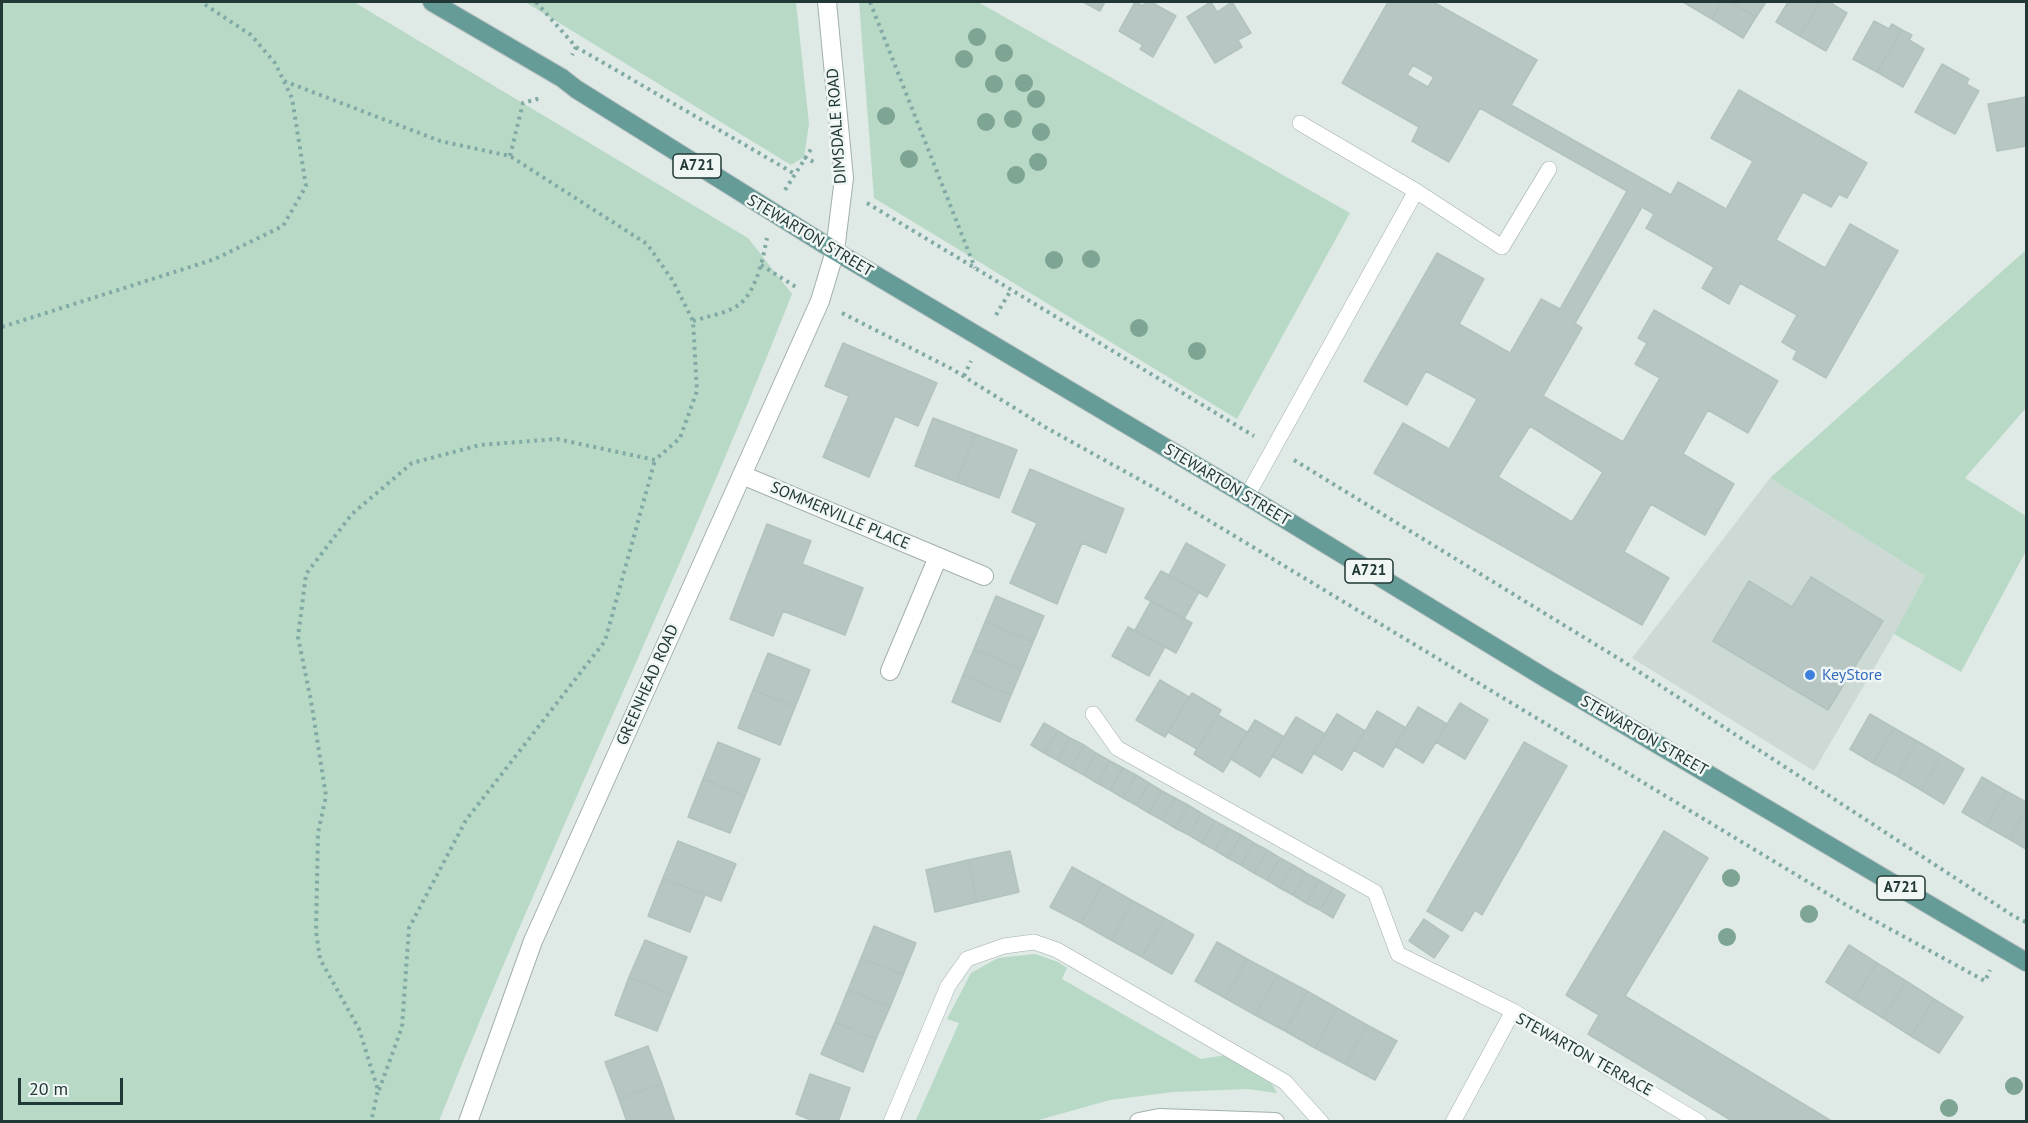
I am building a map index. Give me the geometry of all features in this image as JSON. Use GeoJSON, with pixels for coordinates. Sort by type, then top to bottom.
{"type":"FeatureCollection","features":[{"type":"Feature","properties":{"kind":"main road","name":"STEWARTON STREET"},"geometry":{"type":"LineString","coordinates":[[432,2],[562,78],[835,251],[1247,496],[1547,680],[2026,962]]}},
{"type":"Feature","properties":{"kind":"street","name":"DIMSDALE ROAD"},"geometry":{"type":"LineString","coordinates":[[827,2],[844,178],[835,251]]}},
{"type":"Feature","properties":{"kind":"street","name":"GREENHEAD ROAD"},"geometry":{"type":"LineString","coordinates":[[468,1122],[533,941],[820,302],[835,251]]}},
{"type":"Feature","properties":{"kind":"street","name":"SOMMERVILLE PLACE"},"geometry":{"type":"LineString","coordinates":[[742,475],[984,576]]}},
{"type":"Feature","properties":{"kind":"street"},"geometry":{"type":"LineString","coordinates":[[890,671],[938,557]]}},
{"type":"Feature","properties":{"kind":"street"},"geometry":{"type":"LineString","coordinates":[[1139,1122],[1159,1118],[1275,1122]]}},
{"type":"Feature","properties":{"kind":"lane"},"geometry":{"type":"LineString","coordinates":[[1300,123],[1416,191],[1502,247],[1549,169]]}},
{"type":"Feature","properties":{"kind":"lane"},"geometry":{"type":"LineString","coordinates":[[1247,496],[1416,191]]}},
{"type":"Feature","properties":{"kind":"lane"},"geometry":{"type":"LineString","coordinates":[[1093,714],[1117,748],[1375,892],[1398,954],[1513,1011]]}},
{"type":"Feature","properties":{"kind":"lane"},"geometry":{"type":"LineString","coordinates":[[891,1122],[948,986],[967,959],[1004,946],[1034,942],[1057,950],[1285,1082],[1321,1122]]}},
{"type":"Feature","properties":{"kind":"lane","name":"STEWARTON TERRACE"},"geometry":{"type":"LineString","coordinates":[[1453,1122],[1513,1011],[1699,1122]]}},
{"type":"Feature","properties":{"kind":"path"},"geometry":{"type":"LineString","coordinates":[[2,327],[215,259],[283,226],[306,186],[292,98],[275,63],[251,35],[201,2]]}},
{"type":"Feature","properties":{"kind":"path"},"geometry":{"type":"LineString","coordinates":[[537,2],[576,47],[795,174]]}},
{"type":"Feature","properties":{"kind":"path"},"geometry":{"type":"LineString","coordinates":[[870,2],[975,268]]}},
{"type":"Feature","properties":{"kind":"path"},"geometry":{"type":"LineString","coordinates":[[562,78],[576,47]]}},
{"type":"Feature","properties":{"kind":"path"},"geometry":{"type":"LineString","coordinates":[[284,81],[440,141],[510,156],[647,244],[673,280],[693,321],[697,390],[680,438],[655,460],[605,641],[466,820],[409,928],[402,1027],[378,1090],[371,1122]]}},
{"type":"Feature","properties":{"kind":"path"},"geometry":{"type":"LineString","coordinates":[[510,156],[523,103]]}},
{"type":"Feature","properties":{"kind":"path"},"geometry":{"type":"LineString","coordinates":[[804,157],[844,178],[868,204],[1621,660],[2026,922]]}},
{"type":"Feature","properties":{"kind":"path"},"geometry":{"type":"LineString","coordinates":[[761,265],[820,302],[952,369],[1045,428],[1160,491],[1848,906],[1984,981],[2015,917]]}},
{"type":"Feature","properties":{"kind":"path"},"geometry":{"type":"LineString","coordinates":[[378,1090],[359,1029],[320,959],[316,931],[318,833],[326,796],[298,637],[306,574],[352,514],[412,463],[480,445],[556,439],[655,460]]}},
{"type":"Feature","properties":{"kind":"shaded area"},"geometry":{"type":"Polygon","coordinates":[[[1770,478],[1925,576],[1814,771],[1632,658],[1770,478]]]}},
{"type":"Feature","properties":{"kind":"green space"},"geometry":{"type":"Polygon","coordinates":[[[2,2],[354,2],[748,238],[792,294],[706,502],[526,914],[439,1121],[2,1121],[2,2]]]}},
{"type":"Feature","properties":{"kind":"green space"},"geometry":{"type":"Polygon","coordinates":[[[525,2],[796,2],[809,124],[804,157],[791,165],[525,2]]]}},
{"type":"Feature","properties":{"kind":"green space"},"geometry":{"type":"Polygon","coordinates":[[[859,2],[978,2],[1350,213],[1237,419],[874,198],[859,2]]]}},
{"type":"Feature","properties":{"kind":"green space"},"geometry":{"type":"Polygon","coordinates":[[[2026,250],[2026,408],[1965,478],[2026,516],[2026,551],[1961,672],[1894,634],[1925,576],[1770,478],[2026,250]]]}},
{"type":"Feature","properties":{"kind":"green space"},"geometry":{"type":"Polygon","coordinates":[[[1035,954],[1058,962],[1067,968],[1062,979],[1201,1059],[1226,1055],[1272,1084],[1277,1093],[1247,1089],[1173,1092],[1110,1100],[1035,1121],[915,1122],[959,1023],[947,1019],[971,973],[998,958],[1035,954]]]}},
{"type":"Feature","properties":{"kind":"building"},"geometry":{"type":"Polygon","coordinates":[[[1083,2],[1105,2],[1100,11],[1083,2]]]}},
{"type":"Feature","properties":{"kind":"building"},"geometry":{"type":"Polygon","coordinates":[[[1135,2],[1143,6],[1145,2],[1151,2],[1176,16],[1153,57],[1140,49],[1143,45],[1119,31],[1135,2]]]}},
{"type":"Feature","properties":{"kind":"building"},"geometry":{"type":"Polygon","coordinates":[[[1211,2],[1217,12],[1232,2],[1251,33],[1238,40],[1242,47],[1215,63],[1187,17],[1211,2]]]}},
{"type":"Feature","properties":{"kind":"building"},"geometry":{"type":"Polygon","coordinates":[[[1388,2],[1433,2],[1537,60],[1511,105],[1671,195],[1678,182],[1726,209],[1753,161],[1711,138],[1739,90],[1867,163],[1847,198],[1839,194],[1831,207],[1803,192],[1776,240],[1825,268],[1850,224],[1898,251],[1826,378],[1793,359],[1797,351],[1782,342],[1797,315],[1740,283],[1729,304],[1702,288],[1714,267],[1646,228],[1654,214],[1642,207],[1575,323],[1582,328],[1543,396],[1623,442],[1660,378],[1635,364],[1647,343],[1638,338],[1654,310],[1778,381],[1748,433],[1708,410],[1683,454],[1734,484],[1705,535],[1651,504],[1624,552],[1669,578],[1642,625],[1374,473],[1403,423],[1449,449],[1477,399],[1426,371],[1407,405],[1364,381],[1437,253],[1484,279],[1459,324],[1510,353],[1541,299],[1560,309],[1627,191],[1480,108],[1449,162],[1412,141],[1419,127],[1342,83],[1388,2]],[[1413,65],[1407,75],[1428,87],[1434,77],[1413,65]],[[1530,426],[1498,477],[1572,522],[1603,472],[1530,426]]]}},
{"type":"Feature","properties":{"kind":"building"},"geometry":{"type":"Polygon","coordinates":[[[1683,2],[1722,2],[1712,19],[1683,2]]]}},
{"type":"Feature","properties":{"kind":"building"},"geometry":{"type":"Polygon","coordinates":[[[1722,2],[1730,2],[1756,17],[1743,38],[1712,19],[1722,2]]]}},
{"type":"Feature","properties":{"kind":"building"},"geometry":{"type":"Polygon","coordinates":[[[1730,2],[1766,2],[1756,17],[1730,2]]]}},
{"type":"Feature","properties":{"kind":"building"},"geometry":{"type":"Polygon","coordinates":[[[1788,2],[1820,2],[1800,36],[1776,22],[1788,2]]]}},
{"type":"Feature","properties":{"kind":"building"},"geometry":{"type":"Polygon","coordinates":[[[1820,2],[1834,2],[1832,4],[1847,13],[1826,51],[1800,36],[1820,2]]]}},
{"type":"Feature","properties":{"kind":"building"},"geometry":{"type":"Polygon","coordinates":[[[1874,21],[1889,29],[1892,24],[1902,30],[1877,72],[1853,59],[1874,21]]]}},
{"type":"Feature","properties":{"kind":"building"},"geometry":{"type":"Polygon","coordinates":[[[1902,30],[1912,35],[1909,40],[1924,49],[1903,87],[1877,72],[1902,30]]]}},
{"type":"Feature","properties":{"kind":"building"},"geometry":{"type":"Polygon","coordinates":[[[1942,64],[1969,79],[1966,84],[1979,91],[1955,134],[1915,112],[1942,64]]]}},
{"type":"Feature","properties":{"kind":"building"},"geometry":{"type":"Polygon","coordinates":[[[2026,97],[2026,146],[1997,151],[1988,104],[2026,97]]]}},
{"type":"Feature","properties":{"kind":"building"},"geometry":{"type":"Polygon","coordinates":[[[843,343],[937,383],[918,426],[895,416],[869,477],[823,457],[849,396],[825,386],[843,343]]]}},
{"type":"Feature","properties":{"kind":"building"},"geometry":{"type":"Polygon","coordinates":[[[933,418],[975,434],[957,482],[915,466],[933,418]]]}},
{"type":"Feature","properties":{"kind":"building"},"geometry":{"type":"Polygon","coordinates":[[[975,434],[1017,450],[999,498],[957,482],[975,434]]]}},
{"type":"Feature","properties":{"kind":"building"},"geometry":{"type":"Polygon","coordinates":[[[1030,469],[1124,509],[1106,553],[1082,543],[1057,604],[1010,583],[1037,523],[1012,512],[1030,469]]]}},
{"type":"Feature","properties":{"kind":"building"},"geometry":{"type":"Polygon","coordinates":[[[767,524],[811,541],[802,564],[863,588],[845,635],[783,611],[773,636],[730,619],[767,524]]]}},
{"type":"Feature","properties":{"kind":"building"},"geometry":{"type":"Polygon","coordinates":[[[1186,543],[1225,565],[1207,597],[1169,575],[1186,543]]]}},
{"type":"Feature","properties":{"kind":"building"},"geometry":{"type":"Polygon","coordinates":[[[1161,571],[1199,592],[1184,619],[1145,598],[1161,571]]]}},
{"type":"Feature","properties":{"kind":"building","name":"KeyStore"},"geometry":{"type":"Polygon","coordinates":[[[1811,577],[1883,621],[1828,710],[1713,641],[1749,581],[1792,607],[1811,577]]]}},
{"type":"Feature","properties":{"kind":"building"},"geometry":{"type":"Polygon","coordinates":[[[996,596],[1044,616],[1033,642],[985,622],[996,596]]]}},
{"type":"Feature","properties":{"kind":"building"},"geometry":{"type":"Polygon","coordinates":[[[1151,601],[1192,623],[1176,653],[1135,630],[1151,601]]]}},
{"type":"Feature","properties":{"kind":"building"},"geometry":{"type":"Polygon","coordinates":[[[985,622],[1033,642],[1022,669],[974,649],[985,622]]]}},
{"type":"Feature","properties":{"kind":"building"},"geometry":{"type":"Polygon","coordinates":[[[1128,627],[1165,647],[1149,676],[1112,656],[1128,627]]]}},
{"type":"Feature","properties":{"kind":"building"},"geometry":{"type":"Polygon","coordinates":[[[974,649],[1022,669],[1011,695],[963,675],[974,649]]]}},
{"type":"Feature","properties":{"kind":"building"},"geometry":{"type":"Polygon","coordinates":[[[768,653],[810,670],[795,707],[753,690],[768,653]]]}},
{"type":"Feature","properties":{"kind":"building"},"geometry":{"type":"Polygon","coordinates":[[[963,675],[1011,695],[1000,722],[952,702],[963,675]]]}},
{"type":"Feature","properties":{"kind":"building"},"geometry":{"type":"Polygon","coordinates":[[[1160,680],[1189,697],[1165,737],[1136,720],[1160,680]]]}},
{"type":"Feature","properties":{"kind":"building"},"geometry":{"type":"Polygon","coordinates":[[[753,690],[795,707],[780,745],[738,728],[753,690]]]}},
{"type":"Feature","properties":{"kind":"building"},"geometry":{"type":"Polygon","coordinates":[[[1192,693],[1221,710],[1197,749],[1168,732],[1192,693]]]}},
{"type":"Feature","properties":{"kind":"building"},"geometry":{"type":"Polygon","coordinates":[[[1460,703],[1488,720],[1465,759],[1436,742],[1460,703]]]}},
{"type":"Feature","properties":{"kind":"building"},"geometry":{"type":"Polygon","coordinates":[[[1418,707],[1447,724],[1423,763],[1395,746],[1418,707]]]}},
{"type":"Feature","properties":{"kind":"building"},"geometry":{"type":"Polygon","coordinates":[[[1377,711],[1406,728],[1383,767],[1354,750],[1377,711]]]}},
{"type":"Feature","properties":{"kind":"building"},"geometry":{"type":"Polygon","coordinates":[[[1337,714],[1365,731],[1342,770],[1313,753],[1337,714]]]}},
{"type":"Feature","properties":{"kind":"building"},"geometry":{"type":"Polygon","coordinates":[[[1870,714],[1894,728],[1873,763],[1850,749],[1870,714]]]}},
{"type":"Feature","properties":{"kind":"building"},"geometry":{"type":"Polygon","coordinates":[[[1218,715],[1247,732],[1223,772],[1194,754],[1218,715]]]}},
{"type":"Feature","properties":{"kind":"building"},"geometry":{"type":"Polygon","coordinates":[[[1296,717],[1325,734],[1302,773],[1272,756],[1296,717]]]}},
{"type":"Feature","properties":{"kind":"building"},"geometry":{"type":"Polygon","coordinates":[[[1255,720],[1284,737],[1260,777],[1231,759],[1255,720]]]}},
{"type":"Feature","properties":{"kind":"building"},"geometry":{"type":"Polygon","coordinates":[[[1044,723],[1058,731],[1044,753],[1031,745],[1044,723]]]}},
{"type":"Feature","properties":{"kind":"building"},"geometry":{"type":"Polygon","coordinates":[[[1894,728],[1917,741],[1897,776],[1873,763],[1894,728]]]}},
{"type":"Feature","properties":{"kind":"building"},"geometry":{"type":"Polygon","coordinates":[[[1058,731],[1070,738],[1057,760],[1044,753],[1058,731]]]}},
{"type":"Feature","properties":{"kind":"building"},"geometry":{"type":"Polygon","coordinates":[[[1070,738],[1084,745],[1071,768],[1057,760],[1070,738]]]}},
{"type":"Feature","properties":{"kind":"building"},"geometry":{"type":"Polygon","coordinates":[[[1917,741],[1941,755],[1921,790],[1897,776],[1917,741]]]}},
{"type":"Feature","properties":{"kind":"building"},"geometry":{"type":"Polygon","coordinates":[[[718,742],[760,759],[745,796],[703,779],[718,742]]]}},
{"type":"Feature","properties":{"kind":"building"},"geometry":{"type":"Polygon","coordinates":[[[1524,742],[1567,766],[1482,915],[1475,910],[1462,931],[1427,911],[1524,742]]]}},
{"type":"Feature","properties":{"kind":"building"},"geometry":{"type":"Polygon","coordinates":[[[1084,745],[1096,753],[1084,775],[1071,768],[1084,745]]]}},
{"type":"Feature","properties":{"kind":"building"},"geometry":{"type":"Polygon","coordinates":[[[1096,753],[1110,761],[1097,783],[1084,775],[1096,753]]]}},
{"type":"Feature","properties":{"kind":"building"},"geometry":{"type":"Polygon","coordinates":[[[1941,755],[1964,769],[1944,804],[1921,790],[1941,755]]]}},
{"type":"Feature","properties":{"kind":"building"},"geometry":{"type":"Polygon","coordinates":[[[1110,761],[1123,768],[1110,790],[1097,783],[1110,761]]]}},
{"type":"Feature","properties":{"kind":"building"},"geometry":{"type":"Polygon","coordinates":[[[1123,768],[1136,775],[1123,798],[1110,790],[1123,768]]]}},
{"type":"Feature","properties":{"kind":"building"},"geometry":{"type":"Polygon","coordinates":[[[1136,775],[1149,783],[1136,805],[1123,798],[1136,775]]]}},
{"type":"Feature","properties":{"kind":"building"},"geometry":{"type":"Polygon","coordinates":[[[1982,777],[2006,791],[1986,826],[1962,812],[1982,777]]]}},
{"type":"Feature","properties":{"kind":"building"},"geometry":{"type":"Polygon","coordinates":[[[703,779],[745,796],[730,833],[688,817],[703,779]]]}},
{"type":"Feature","properties":{"kind":"building"},"geometry":{"type":"Polygon","coordinates":[[[1149,783],[1162,791],[1149,813],[1136,805],[1149,783]]]}},
{"type":"Feature","properties":{"kind":"building"},"geometry":{"type":"Polygon","coordinates":[[[1162,791],[1175,798],[1162,820],[1149,813],[1162,791]]]}},
{"type":"Feature","properties":{"kind":"building"},"geometry":{"type":"Polygon","coordinates":[[[2006,791],[2026,802],[2026,810],[2009,839],[1986,826],[2006,791]]]}},
{"type":"Feature","properties":{"kind":"building"},"geometry":{"type":"Polygon","coordinates":[[[1175,798],[1188,805],[1175,828],[1162,820],[1175,798]]]}},
{"type":"Feature","properties":{"kind":"building"},"geometry":{"type":"Polygon","coordinates":[[[1188,805],[1201,813],[1189,835],[1175,828],[1188,805]]]}},
{"type":"Feature","properties":{"kind":"building"},"geometry":{"type":"Polygon","coordinates":[[[2026,810],[2026,849],[2009,839],[2026,810]]]}},
{"type":"Feature","properties":{"kind":"building"},"geometry":{"type":"Polygon","coordinates":[[[1201,813],[1215,821],[1202,843],[1189,835],[1201,813]]]}},
{"type":"Feature","properties":{"kind":"building"},"geometry":{"type":"Polygon","coordinates":[[[1215,821],[1228,828],[1215,850],[1202,843],[1215,821]]]}},
{"type":"Feature","properties":{"kind":"building"},"geometry":{"type":"Polygon","coordinates":[[[1228,828],[1241,835],[1228,858],[1215,850],[1228,828]]]}},
{"type":"Feature","properties":{"kind":"building"},"geometry":{"type":"Polygon","coordinates":[[[1664,831],[1708,858],[1625,996],[1833,1122],[1734,1122],[1588,1034],[1599,1015],[1566,995],[1664,831]]]}},
{"type":"Feature","properties":{"kind":"building"},"geometry":{"type":"Polygon","coordinates":[[[1241,835],[1254,843],[1241,865],[1228,858],[1241,835]]]}},
{"type":"Feature","properties":{"kind":"building"},"geometry":{"type":"Polygon","coordinates":[[[678,841],[736,864],[721,901],[663,878],[678,841]]]}},
{"type":"Feature","properties":{"kind":"building"},"geometry":{"type":"Polygon","coordinates":[[[1254,843],[1267,850],[1254,873],[1241,865],[1254,843]]]}},
{"type":"Feature","properties":{"kind":"building"},"geometry":{"type":"Polygon","coordinates":[[[1267,850],[1280,858],[1267,880],[1254,873],[1267,850]]]}},
{"type":"Feature","properties":{"kind":"building"},"geometry":{"type":"Polygon","coordinates":[[[1010,851],[1019,892],[977,902],[968,860],[1010,851]]]}},
{"type":"Feature","properties":{"kind":"building"},"geometry":{"type":"Polygon","coordinates":[[[1280,858],[1293,865],[1280,888],[1267,880],[1280,858]]]}},
{"type":"Feature","properties":{"kind":"building"},"geometry":{"type":"Polygon","coordinates":[[[968,860],[977,902],[935,912],[926,870],[968,860]]]}},
{"type":"Feature","properties":{"kind":"building"},"geometry":{"type":"Polygon","coordinates":[[[1293,865],[1306,873],[1293,895],[1280,888],[1293,865]]]}},
{"type":"Feature","properties":{"kind":"building"},"geometry":{"type":"Polygon","coordinates":[[[1072,867],[1103,884],[1081,923],[1050,907],[1072,867]]]}},
{"type":"Feature","properties":{"kind":"building"},"geometry":{"type":"Polygon","coordinates":[[[1306,873],[1319,880],[1306,903],[1293,895],[1306,873]]]}},
{"type":"Feature","properties":{"kind":"building"},"geometry":{"type":"Polygon","coordinates":[[[663,878],[705,895],[690,932],[648,916],[663,878]]]}},
{"type":"Feature","properties":{"kind":"building"},"geometry":{"type":"Polygon","coordinates":[[[1319,880],[1333,888],[1320,910],[1306,903],[1319,880]]]}},
{"type":"Feature","properties":{"kind":"building"},"geometry":{"type":"Polygon","coordinates":[[[1103,884],[1133,901],[1111,940],[1081,923],[1103,884]]]}},
{"type":"Feature","properties":{"kind":"building"},"geometry":{"type":"Polygon","coordinates":[[[1333,888],[1345,895],[1333,918],[1320,910],[1333,888]]]}},
{"type":"Feature","properties":{"kind":"building"},"geometry":{"type":"Polygon","coordinates":[[[1133,901],[1164,918],[1142,957],[1111,940],[1133,901]]]}},
{"type":"Feature","properties":{"kind":"building"},"geometry":{"type":"Polygon","coordinates":[[[1164,918],[1194,935],[1172,974],[1142,957],[1164,918]]]}},
{"type":"Feature","properties":{"kind":"building"},"geometry":{"type":"Polygon","coordinates":[[[1424,919],[1449,936],[1434,958],[1409,941],[1424,919]]]}},
{"type":"Feature","properties":{"kind":"building"},"geometry":{"type":"Polygon","coordinates":[[[874,926],[916,943],[903,975],[861,958],[874,926]]]}},
{"type":"Feature","properties":{"kind":"building"},"geometry":{"type":"Polygon","coordinates":[[[645,940],[687,957],[672,994],[629,977],[645,940]]]}},
{"type":"Feature","properties":{"kind":"building"},"geometry":{"type":"Polygon","coordinates":[[[1217,942],[1247,959],[1225,998],[1195,981],[1217,942]]]}},
{"type":"Feature","properties":{"kind":"building"},"geometry":{"type":"Polygon","coordinates":[[[1849,945],[1877,963],[1854,1000],[1826,982],[1849,945]]]}},
{"type":"Feature","properties":{"kind":"building"},"geometry":{"type":"Polygon","coordinates":[[[861,958],[903,975],[890,1007],[848,990],[861,958]]]}},
{"type":"Feature","properties":{"kind":"building"},"geometry":{"type":"Polygon","coordinates":[[[1247,959],[1277,975],[1255,1015],[1225,998],[1247,959]]]}},
{"type":"Feature","properties":{"kind":"building"},"geometry":{"type":"Polygon","coordinates":[[[1877,963],[1906,981],[1883,1018],[1854,1000],[1877,963]]]}},
{"type":"Feature","properties":{"kind":"building"},"geometry":{"type":"Polygon","coordinates":[[[1277,975],[1307,991],[1285,1031],[1255,1015],[1277,975]]]}},
{"type":"Feature","properties":{"kind":"building"},"geometry":{"type":"Polygon","coordinates":[[[629,977],[672,994],[657,1031],[615,1015],[629,977]]]}},
{"type":"Feature","properties":{"kind":"building"},"geometry":{"type":"Polygon","coordinates":[[[1906,981],[1934,999],[1911,1036],[1883,1018],[1906,981]]]}},
{"type":"Feature","properties":{"kind":"building"},"geometry":{"type":"Polygon","coordinates":[[[848,990],[890,1007],[876,1039],[835,1022],[848,990]]]}},
{"type":"Feature","properties":{"kind":"building"},"geometry":{"type":"Polygon","coordinates":[[[1307,991],[1337,1008],[1315,1048],[1285,1031],[1307,991]]]}},
{"type":"Feature","properties":{"kind":"building"},"geometry":{"type":"Polygon","coordinates":[[[1934,999],[1963,1017],[1939,1053],[1911,1036],[1934,999]]]}},
{"type":"Feature","properties":{"kind":"building"},"geometry":{"type":"Polygon","coordinates":[[[1337,1008],[1367,1025],[1345,1064],[1315,1048],[1337,1008]]]}},
{"type":"Feature","properties":{"kind":"building"},"geometry":{"type":"Polygon","coordinates":[[[835,1022],[876,1039],[863,1072],[821,1054],[835,1022]]]}},
{"type":"Feature","properties":{"kind":"building"},"geometry":{"type":"Polygon","coordinates":[[[1367,1025],[1397,1041],[1375,1080],[1345,1064],[1367,1025]]]}},
{"type":"Feature","properties":{"kind":"building"},"geometry":{"type":"Polygon","coordinates":[[[648,1046],[662,1084],[619,1099],[605,1062],[648,1046]]]}},
{"type":"Feature","properties":{"kind":"building"},"geometry":{"type":"Polygon","coordinates":[[[810,1074],[850,1088],[838,1122],[816,1122],[796,1114],[810,1074]]]}},
{"type":"Feature","properties":{"kind":"building"},"geometry":{"type":"Polygon","coordinates":[[[662,1084],[675,1122],[627,1122],[619,1099],[662,1084]]]}},
{"type":"Feature","properties":{"kind":"place","name":"KeyStore"},"geometry":{"type":"Point","coordinates":[1810,675]}}]}
